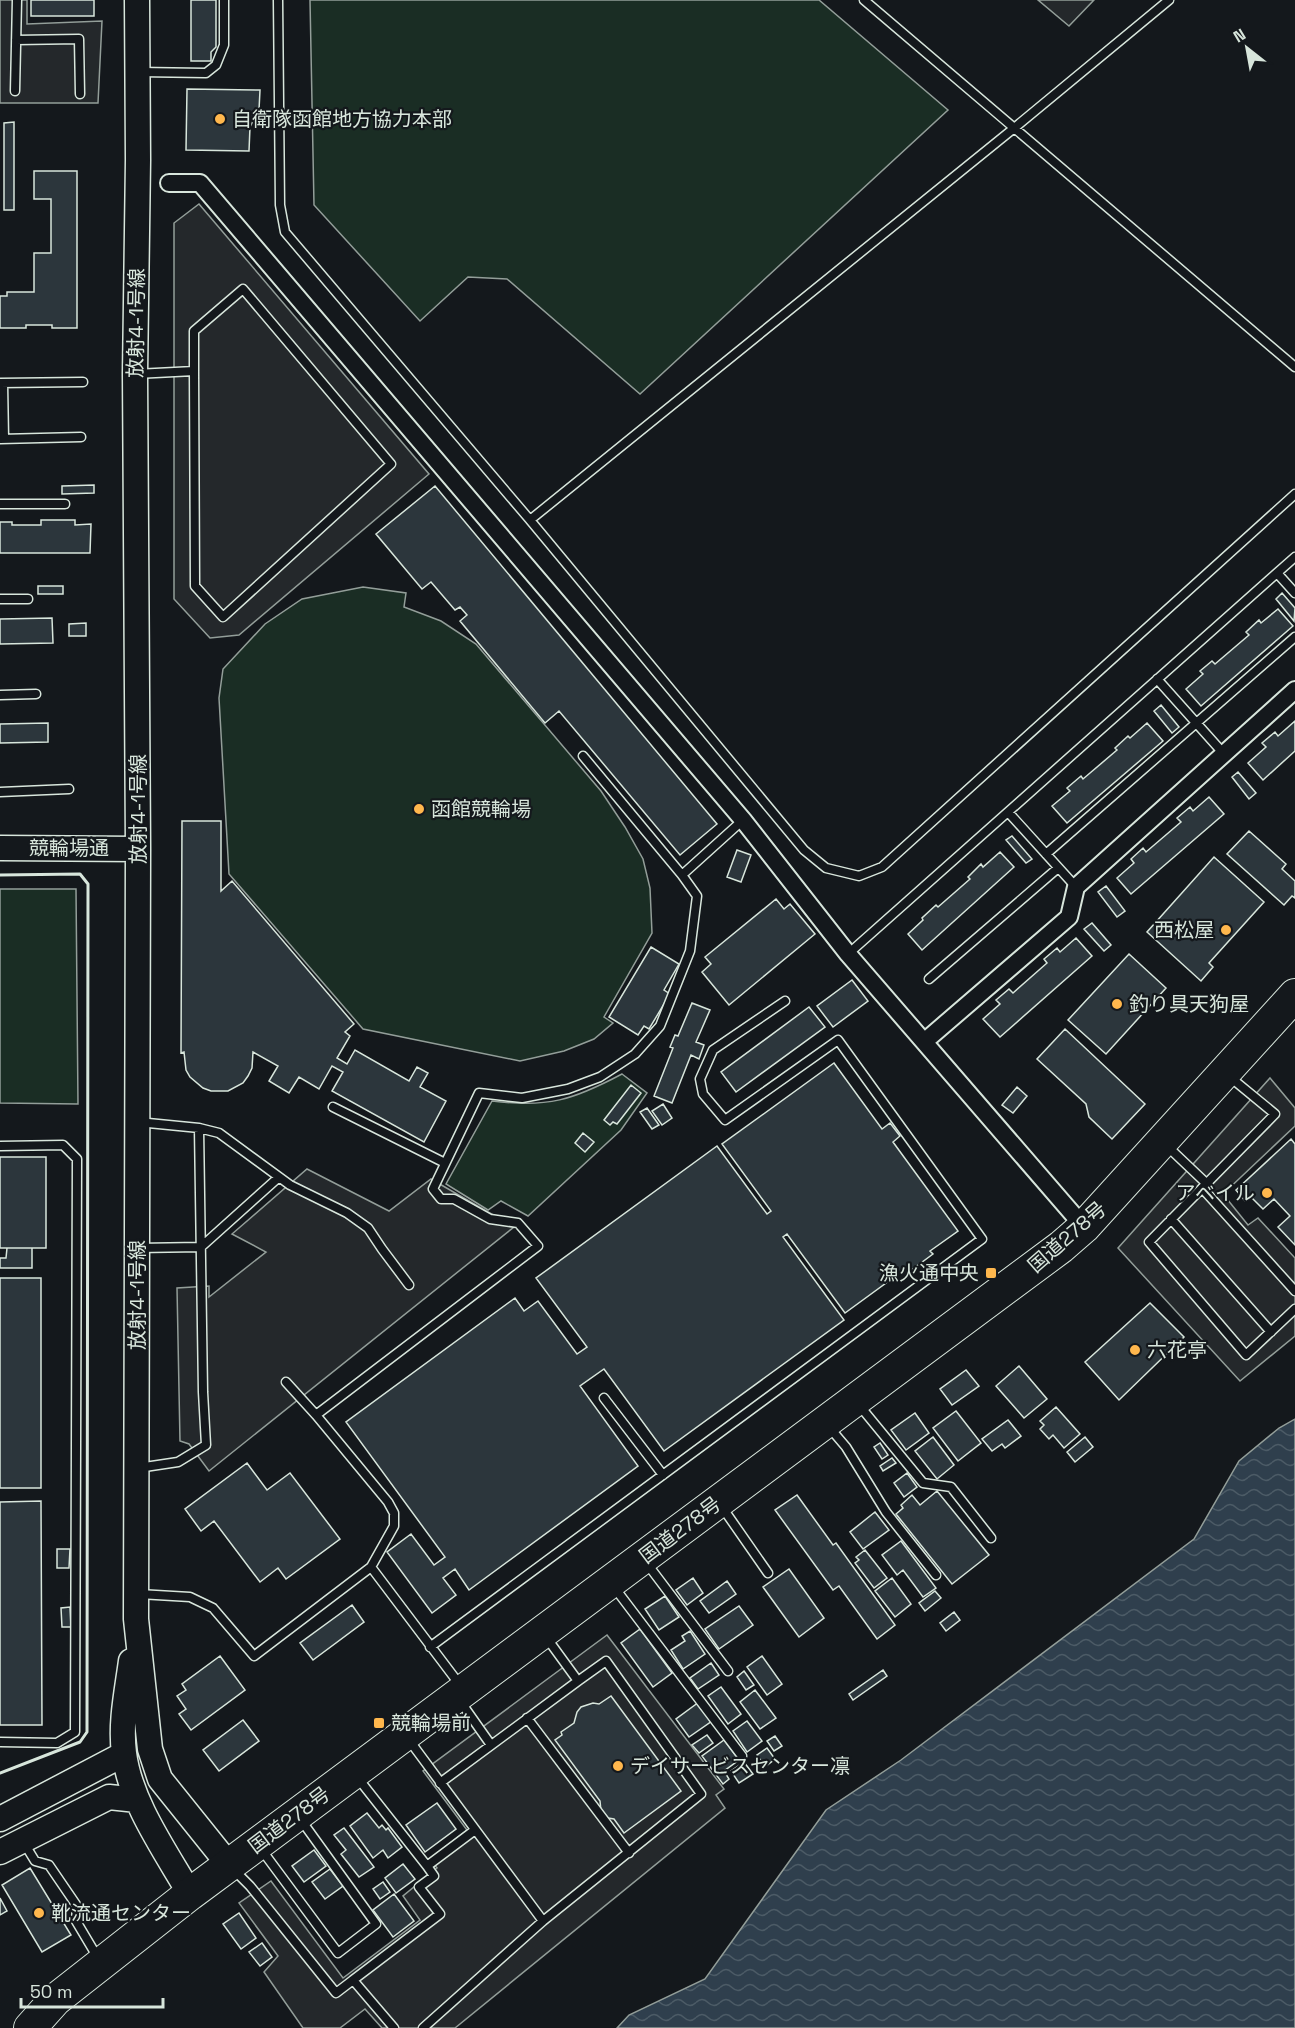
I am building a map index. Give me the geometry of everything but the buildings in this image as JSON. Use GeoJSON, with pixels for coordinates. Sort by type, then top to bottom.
{"type":"FeatureCollection","features":[{"type":"Feature","properties":{"kind":"highway","name":"国道278号"},"geometry":{"type":"LineString","coordinates":[[30,2028],[55,2000],[189,1894],[1061,1247],[1084,1227],[1295,995]]}},
{"type":"Feature","properties":{"kind":"street","name":"放射4-1号線"},"geometry":{"type":"LineString","coordinates":[[137,0],[136,1619],[150,1749],[160,1779],[229,1865]]}},
{"type":"Feature","properties":{"kind":"street"},"geometry":{"type":"LineString","coordinates":[[169,183],[200,183],[743,820],[848,954],[1084,1227]]}},
{"type":"Feature","properties":{"kind":"street"},"geometry":{"type":"LineString","coordinates":[[924,1042],[1070,917],[1076,887],[1295,690]]}},
{"type":"Feature","properties":{"kind":"street","name":"競輪場通"},"geometry":{"type":"LineString","coordinates":[[0,848],[138,849]]}},
{"type":"Feature","properties":{"kind":"street","name":"放射4-1号線"},"geometry":{"type":"LineString","coordinates":[[136,1619],[123,1723],[124,1754],[137,1800],[189,1894]]}},
{"type":"Feature","properties":{"kind":"street"},"geometry":{"type":"LineString","coordinates":[[0,1819],[124,1754]]}},
{"type":"Feature","properties":{"kind":"street"},"geometry":{"type":"LineString","coordinates":[[0,1851],[109,1797],[137,1800]]}},
{"type":"Feature","properties":{"kind":"lane"},"geometry":{"type":"LineString","coordinates":[[15,91],[17,0]]}},
{"type":"Feature","properties":{"kind":"lane"},"geometry":{"type":"LineString","coordinates":[[137,72],[206,73],[216,65],[224,45],[224,0]]}},
{"type":"Feature","properties":{"kind":"lane"},"geometry":{"type":"LineString","coordinates":[[278,0],[280,205],[285,231],[530,520],[804,850],[826,868],[859,876],[882,867],[1295,494]]}},
{"type":"Feature","properties":{"kind":"lane"},"geometry":{"type":"LineString","coordinates":[[864,0],[1295,367]]}},
{"type":"Feature","properties":{"kind":"lane"},"geometry":{"type":"LineString","coordinates":[[530,520],[1169,0]]}},
{"type":"Feature","properties":{"kind":"lane"},"geometry":{"type":"LineString","coordinates":[[16,40],[79,39],[80,94]]}},
{"type":"Feature","properties":{"kind":"lane"},"geometry":{"type":"LineString","coordinates":[[243,289],[391,464],[223,617],[195,586],[194,371],[194,331],[243,289]]}},
{"type":"Feature","properties":{"kind":"lane"},"geometry":{"type":"LineString","coordinates":[[135,374],[194,371]]}},
{"type":"Feature","properties":{"kind":"lane"},"geometry":{"type":"LineString","coordinates":[[81,437],[2,439],[1,383],[83,382]]}},
{"type":"Feature","properties":{"kind":"lane"},"geometry":{"type":"LineString","coordinates":[[0,504],[65,504]]}},
{"type":"Feature","properties":{"kind":"lane"},"geometry":{"type":"LineString","coordinates":[[848,954],[1295,557]]}},
{"type":"Feature","properties":{"kind":"lane"},"geometry":{"type":"LineString","coordinates":[[1277,573],[1295,593]]}},
{"type":"Feature","properties":{"kind":"lane"},"geometry":{"type":"LineString","coordinates":[[0,599],[28,599]]}},
{"type":"Feature","properties":{"kind":"lane"},"geometry":{"type":"LineString","coordinates":[[1046,854],[1295,638]]}},
{"type":"Feature","properties":{"kind":"lane"},"geometry":{"type":"LineString","coordinates":[[1158,679],[1224,754]]}},
{"type":"Feature","properties":{"kind":"lane"},"geometry":{"type":"LineString","coordinates":[[0,695],[36,694]]}},
{"type":"Feature","properties":{"kind":"lane"},"geometry":{"type":"LineString","coordinates":[[316,1415],[538,1246],[518,1223],[490,1219],[454,1199],[441,1198],[433,1189],[478,1093],[522,1098],[568,1089],[600,1077],[635,1054],[660,1026],[690,951],[697,896],[583,756]]}},
{"type":"Feature","properties":{"kind":"lane"},"geometry":{"type":"LineString","coordinates":[[0,792],[69,789]]}},
{"type":"Feature","properties":{"kind":"lane"},"geometry":{"type":"LineString","coordinates":[[1008,812],[1076,887]]}},
{"type":"Feature","properties":{"kind":"lane"},"geometry":{"type":"LineString","coordinates":[[682,875],[743,820]]}},
{"type":"Feature","properties":{"kind":"lane"},"geometry":{"type":"LineString","coordinates":[[929,979],[1058,868]]}},
{"type":"Feature","properties":{"kind":"lane"},"geometry":{"type":"LineString","coordinates":[[430,1647],[982,1239],[838,1040],[726,1120],[703,1094],[700,1079],[713,1050],[785,1001]]}},
{"type":"Feature","properties":{"kind":"lane"},"geometry":{"type":"LineString","coordinates":[[1224,1072],[1275,1114],[1149,1242],[1246,1355],[1295,1309]]}},
{"type":"Feature","properties":{"kind":"lane"},"geometry":{"type":"LineString","coordinates":[[333,1107],[446,1163]]}},
{"type":"Feature","properties":{"kind":"lane"},"geometry":{"type":"LineString","coordinates":[[137,1122],[200,1128],[219,1133],[290,1185],[368,1227],[409,1285]]}},
{"type":"Feature","properties":{"kind":"lane"},"geometry":{"type":"LineString","coordinates":[[136,1468],[178,1462],[206,1445],[203,1392],[200,1128]]}},
{"type":"Feature","properties":{"kind":"lane"},"geometry":{"type":"LineString","coordinates":[[1162,1141],[1295,1291]]}},
{"type":"Feature","properties":{"kind":"lane"},"geometry":{"type":"LineString","coordinates":[[0,1146],[63,1145],[77,1159],[75,1732],[57,1743],[0,1742]]}},
{"type":"Feature","properties":{"kind":"lane"},"geometry":{"type":"LineString","coordinates":[[137,1248],[201,1247],[279,1177]]}},
{"type":"Feature","properties":{"kind":"lane"},"geometry":{"type":"LineString","coordinates":[[1171,1219],[1271,1332]]}},
{"type":"Feature","properties":{"kind":"lane"},"geometry":{"type":"LineString","coordinates":[[136,1593],[190,1597],[213,1608],[254,1656],[371,1567],[394,1526],[394,1513],[388,1502],[286,1382]]}},
{"type":"Feature","properties":{"kind":"lane"},"geometry":{"type":"LineString","coordinates":[[604,1398],[663,1475]]}},
{"type":"Feature","properties":{"kind":"lane"},"geometry":{"type":"LineString","coordinates":[[855,1400],[923,1483],[951,1487],[991,1538]]}},
{"type":"Feature","properties":{"kind":"lane"},"geometry":{"type":"LineString","coordinates":[[825,1422],[846,1447],[886,1512],[936,1575]]}},
{"type":"Feature","properties":{"kind":"lane"},"geometry":{"type":"LineString","coordinates":[[718,1502],[768,1573]]}},
{"type":"Feature","properties":{"kind":"lane"},"geometry":{"type":"LineString","coordinates":[[643,1558],[728,1671]]}},
{"type":"Feature","properties":{"kind":"lane"},"geometry":{"type":"LineString","coordinates":[[371,1567],[430,1647],[491,1745]]}},
{"type":"Feature","properties":{"kind":"lane"},"geometry":{"type":"LineString","coordinates":[[610,1582],[742,1756]]}},
{"type":"Feature","properties":{"kind":"lane"},"geometry":{"type":"LineString","coordinates":[[543,1632],[578,1680]]}},
{"type":"Feature","properties":{"kind":"lane"},"geometry":{"type":"LineString","coordinates":[[423,2028],[543,1921],[701,1794],[606,1661],[440,1782]]}},
{"type":"Feature","properties":{"kind":"lane"},"geometry":{"type":"LineString","coordinates":[[527,1718],[629,1853]]}},
{"type":"Feature","properties":{"kind":"lane"},"geometry":{"type":"LineString","coordinates":[[405,1734],[543,1921]]}},
{"type":"Feature","properties":{"kind":"lane"},"geometry":{"type":"LineString","coordinates":[[229,1865],[250,1886],[336,1993],[440,1914],[419,1887],[434,1876],[354,1772]]}},
{"type":"Feature","properties":{"kind":"lane"},"geometry":{"type":"LineString","coordinates":[[258,1844],[338,1953],[376,1924],[297,1814]]}},
{"type":"Feature","properties":{"kind":"lane"},"geometry":{"type":"LineString","coordinates":[[427,1866],[475,1830]]}},
{"type":"Feature","properties":{"kind":"lane"},"geometry":{"type":"LineString","coordinates":[[22,1840],[35,1861],[49,1865],[77,1906],[76,1921],[101,1964]]}},
{"type":"Feature","properties":{"kind":"lane"},"geometry":{"type":"LineString","coordinates":[[353,1980],[394,2028]]}},
{"type":"Feature","properties":{"kind":"green space"},"geometry":{"type":"Polygon","coordinates":[[[310,0],[819,0],[948,110],[640,394],[507,279],[468,277],[420,321],[314,205],[310,0]]]}},
{"type":"Feature","properties":{"kind":"green space","name":"函館競輪場"},"geometry":{"type":"Polygon","coordinates":[[[363,587],[406,593],[404,607],[441,621],[476,644],[601,791],[643,859],[650,888],[652,933],[604,1017],[613,1023],[594,1039],[564,1051],[520,1061],[363,1029],[229,874],[219,698],[223,669],[265,624],[302,599],[363,587]]]}},
{"type":"Feature","properties":{"kind":"green space"},"geometry":{"type":"Polygon","coordinates":[[[0,889],[76,889],[78,1104],[0,1103],[0,889]]]}},
{"type":"Feature","properties":{"kind":"green space"},"geometry":{"type":"Polygon","coordinates":[[[622,1074],[647,1093],[621,1130],[528,1216],[501,1201],[488,1210],[446,1184],[492,1101],[529,1103],[560,1100],[589,1090],[622,1074]]]}},
{"type":"Feature","properties":{"kind":"shaded area"},"geometry":{"type":"Polygon","coordinates":[[[0,0],[27,0],[27,24],[102,21],[98,103],[0,103],[0,0]]]}},
{"type":"Feature","properties":{"kind":"shaded area"},"geometry":{"type":"Polygon","coordinates":[[[1038,0],[1094,0],[1069,26],[1038,0]]]}},
{"type":"Feature","properties":{"kind":"shaded area"},"geometry":{"type":"Polygon","coordinates":[[[199,204],[429,474],[239,635],[210,638],[174,599],[174,223],[199,204]]]}},
{"type":"Feature","properties":{"kind":"shaded area"},"geometry":{"type":"Polygon","coordinates":[[[1270,1078],[1295,1108],[1295,1126],[1223,1194],[1248,1225],[1258,1218],[1295,1258],[1295,1336],[1240,1381],[1118,1248],[1270,1078]]]}},
{"type":"Feature","properties":{"kind":"shaded area"},"geometry":{"type":"Polygon","coordinates":[[[307,1169],[389,1211],[431,1179],[514,1227],[209,1471],[189,1444],[180,1441],[177,1288],[209,1286],[209,1297],[266,1252],[232,1234],[307,1169]]]}},
{"type":"Feature","properties":{"kind":"shaded area"},"geometry":{"type":"Polygon","coordinates":[[[607,1635],[724,1789],[716,1795],[725,1808],[455,2028],[382,2028],[365,2009],[340,2028],[303,2028],[264,1972],[278,1956],[239,1903],[271,1881],[343,1978],[420,1920],[403,1896],[437,1868],[430,1859],[467,1830],[423,1771],[607,1635]]]}},
{"type":"Feature","properties":{"kind":"water"},"geometry":{"type":"Polygon","coordinates":[[[1295,1419],[1295,2028],[617,2028],[629,2015],[705,1979],[826,1810],[901,1760],[1194,1539],[1239,1461],[1279,1428],[1295,1419]]]}},
{"type":"Feature","properties":{"kind":"wall"},"geometry":{"type":"LineString","coordinates":[[0,875],[80,874],[88,884],[87,1732],[80,1742],[0,1773]]}},
{"type":"Feature","properties":{"kind":"place","name":"自衛隊函館地方協力本部"},"geometry":{"type":"Point","coordinates":[220,119]}},
{"type":"Feature","properties":{"kind":"place","name":"函館競輪場"},"geometry":{"type":"Point","coordinates":[419,809]}},
{"type":"Feature","properties":{"kind":"place","name":"西松屋"},"geometry":{"type":"Point","coordinates":[1226,930]}},
{"type":"Feature","properties":{"kind":"place","name":"釣り具天狗屋"},"geometry":{"type":"Point","coordinates":[1117,1004]}},
{"type":"Feature","properties":{"kind":"place","name":"アベイル"},"geometry":{"type":"Point","coordinates":[1267,1193]}},
{"type":"Feature","properties":{"kind":"place","name":"漁火通中央"},"geometry":{"type":"Point","coordinates":[991,1273]}},
{"type":"Feature","properties":{"kind":"place","name":"六花亭"},"geometry":{"type":"Point","coordinates":[1135,1350]}},
{"type":"Feature","properties":{"kind":"place","name":"競輪場前"},"geometry":{"type":"Point","coordinates":[379,1723]}},
{"type":"Feature","properties":{"kind":"place","name":"デイサービスセンター凛"},"geometry":{"type":"Point","coordinates":[618,1766]}},
{"type":"Feature","properties":{"kind":"place","name":"靴流通センター"},"geometry":{"type":"Point","coordinates":[39,1913]}}]}
